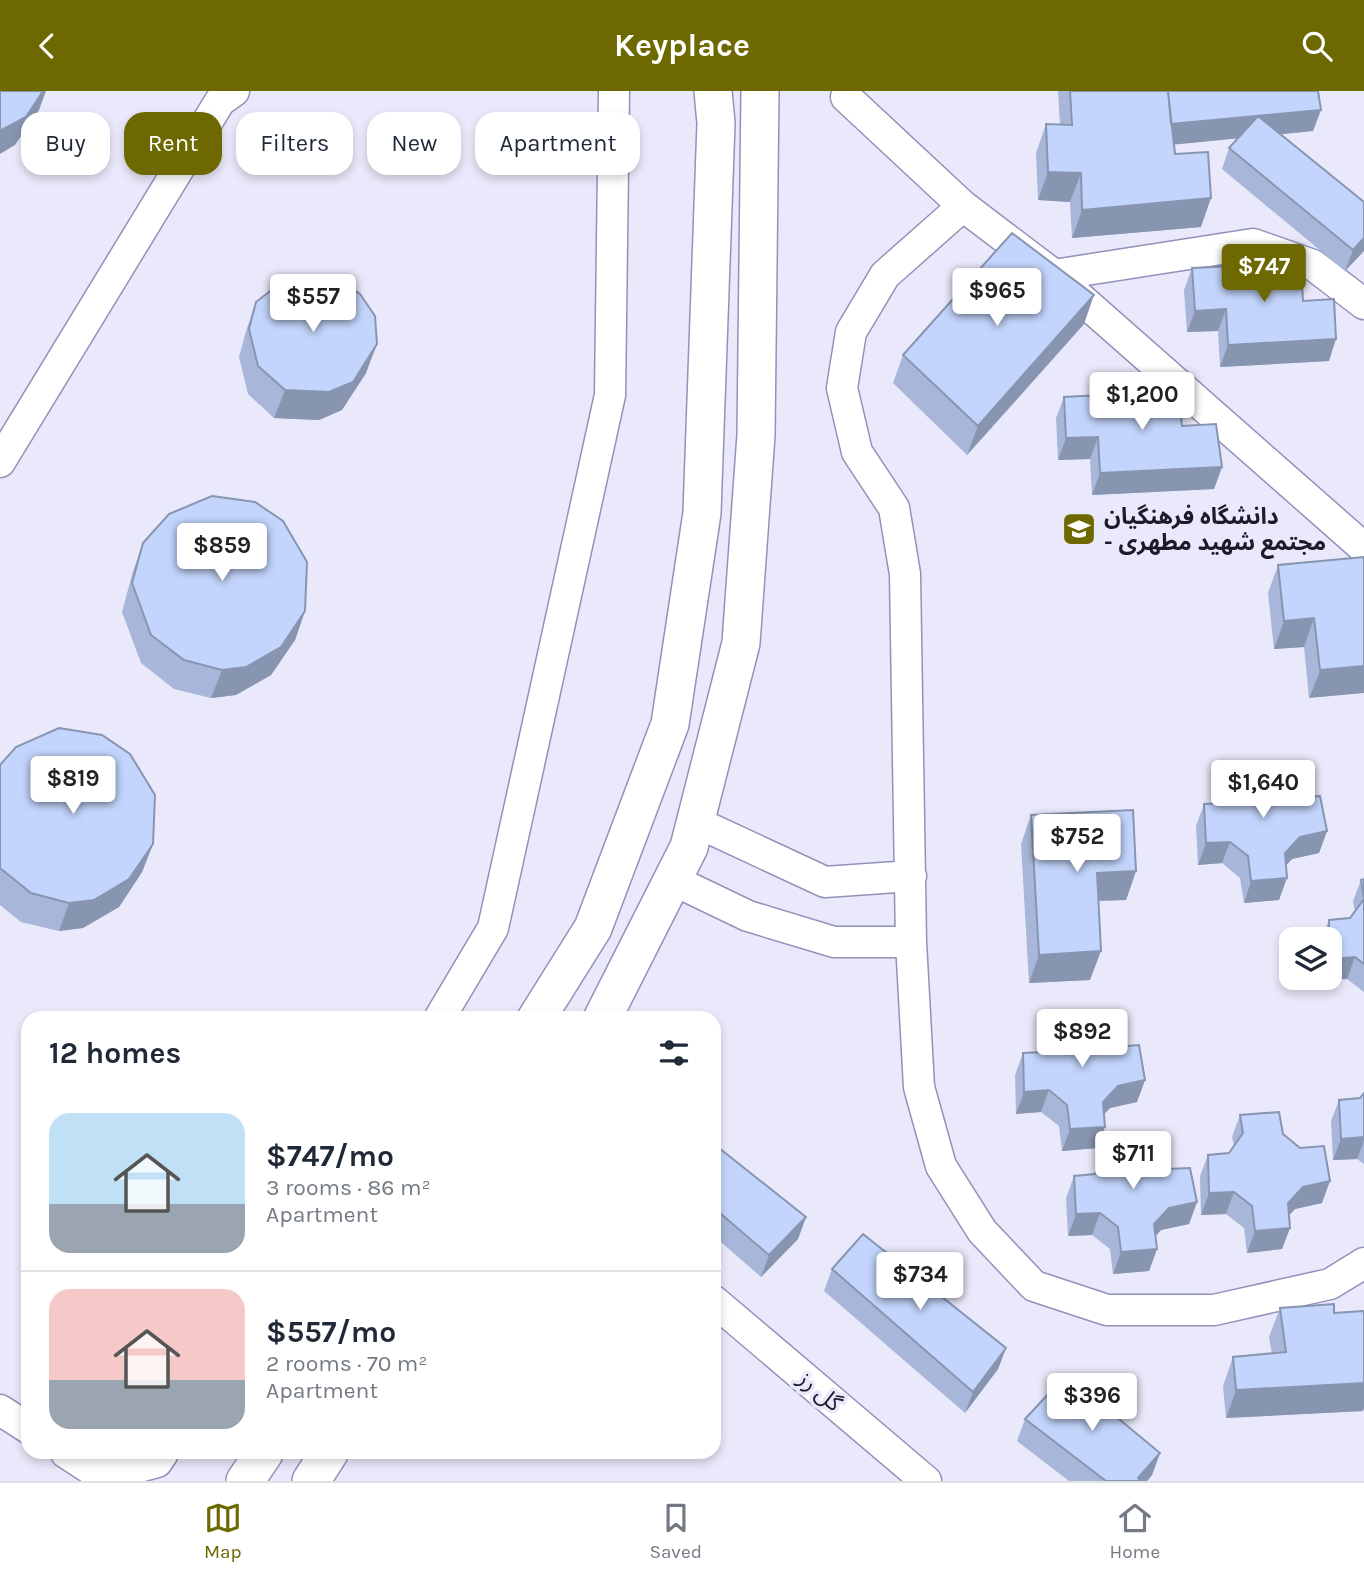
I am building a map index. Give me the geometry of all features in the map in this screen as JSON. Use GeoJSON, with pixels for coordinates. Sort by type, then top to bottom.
{"type":"FeatureCollection","features":[{"type":"Feature","properties":{"kind":"main road"},"geometry":{"type":"LineString","coordinates":[[541,1011],[593,928],[670,724],[702,513],[716,123],[713,91]]}},
{"type":"Feature","properties":{"kind":"main road"},"geometry":{"type":"LineString","coordinates":[[606,1011],[689,847],[741,643],[756,435],[760,91]]}},
{"type":"Feature","properties":{"kind":"main road"},"geometry":{"type":"LineString","coordinates":[[246,1481],[260,1459]]}},
{"type":"Feature","properties":{"kind":"main road"},"geometry":{"type":"LineString","coordinates":[[311,1481],[325,1459]]}},
{"type":"Feature","properties":{"kind":"street"},"geometry":{"type":"LineString","coordinates":[[0,462],[220,101],[233,91]]}},
{"type":"Feature","properties":{"kind":"street"},"geometry":{"type":"LineString","coordinates":[[444,1011],[493,928],[610,395],[614,91]]}},
{"type":"Feature","properties":{"kind":"street"},"geometry":{"type":"LineString","coordinates":[[846,97],[963,206],[1054,275],[1364,548]]}},
{"type":"Feature","properties":{"kind":"street"},"geometry":{"type":"LineString","coordinates":[[963,206],[885,275],[851,333],[842,388],[857,452],[894,508],[905,574],[911,942],[919,1087],[941,1166],[982,1231],[1034,1286],[1107,1310],[1214,1310],[1330,1284],[1364,1263]]}},
{"type":"Feature","properties":{"kind":"street"},"geometry":{"type":"LineString","coordinates":[[1054,275],[1253,244],[1313,265],[1364,304]]}},
{"type":"Feature","properties":{"kind":"street"},"geometry":{"type":"LineString","coordinates":[[696,822],[825,882],[911,876]]}},
{"type":"Feature","properties":{"kind":"street"},"geometry":{"type":"LineString","coordinates":[[673,880],[748,916],[834,942],[911,942]]}},
{"type":"Feature","properties":{"kind":"street","name":"گل رز"},"geometry":{"type":"LineString","coordinates":[[721,1307],[926,1481]]}},
{"type":"Feature","properties":{"kind":"street"},"geometry":{"type":"LineString","coordinates":[[0,1410],[21,1424]]}},
{"type":"Feature","properties":{"kind":"street"},"geometry":{"type":"LineString","coordinates":[[75,1459],[97,1473],[128,1470],[157,1462],[159,1459]]}},
{"type":"Feature","properties":{"kind":"building"},"geometry":{"type":"Polygon","coordinates":[[[0,91],[43,91],[29,112],[21,112],[21,120],[0,131],[0,91]]]}},
{"type":"Feature","properties":{"kind":"building"},"geometry":{"type":"Polygon","coordinates":[[[1070,91],[1168,91],[1175,154],[1208,152],[1211,198],[1082,210],[1081,173],[1048,172],[1046,124],[1072,125],[1070,91]]]}},
{"type":"Feature","properties":{"kind":"building"},"geometry":{"type":"Polygon","coordinates":[[[1168,91],[1318,91],[1321,110],[1171,124],[1168,91]]]}},
{"type":"Feature","properties":{"kind":"building"},"geometry":{"type":"Polygon","coordinates":[[[1258,116],[1364,202],[1364,238],[1353,250],[1229,148],[1258,116]]]}},
{"type":"Feature","properties":{"kind":"building"},"geometry":{"type":"Polygon","coordinates":[[[1012,233],[1094,295],[978,426],[903,355],[1012,233]]]}},
{"type":"Feature","properties":{"kind":"building"},"geometry":{"type":"Polygon","coordinates":[[[1301,263],[1303,301],[1334,299],[1336,339],[1228,345],[1226,309],[1195,311],[1192,268],[1301,263]]]}},
{"type":"Feature","properties":{"kind":"building"},"geometry":{"type":"Polygon","coordinates":[[[331,275],[360,294],[375,316],[377,344],[353,382],[329,392],[285,390],[258,366],[249,329],[256,302],[278,285],[303,277],[331,275]]]}},
{"type":"Feature","properties":{"kind":"building"},"geometry":{"type":"Polygon","coordinates":[[[1178,391],[1182,426],[1216,424],[1222,467],[1100,473],[1098,437],[1066,438],[1064,397],[1178,391]]]}},
{"type":"Feature","properties":{"kind":"building"},"geometry":{"type":"Polygon","coordinates":[[[212,496],[255,502],[283,521],[307,562],[305,611],[281,647],[246,667],[222,670],[184,660],[151,635],[132,583],[143,543],[169,514],[212,496]]]}},
{"type":"Feature","properties":{"kind":"building"},"geometry":{"type":"Polygon","coordinates":[[[1364,557],[1364,666],[1320,670],[1314,618],[1284,621],[1278,565],[1364,557]]]}},
{"type":"Feature","properties":{"kind":"building"},"geometry":{"type":"Polygon","coordinates":[[[59,728],[102,735],[130,754],[155,795],[153,844],[129,879],[94,900],[69,903],[31,893],[0,868],[0,765],[16,747],[59,728]]]}},
{"type":"Feature","properties":{"kind":"building"},"geometry":{"type":"Polygon","coordinates":[[[1275,762],[1280,784],[1296,798],[1320,796],[1327,831],[1300,837],[1285,853],[1287,878],[1251,881],[1248,856],[1230,842],[1206,843],[1204,804],[1226,803],[1240,783],[1236,764],[1275,762]]]}},
{"type":"Feature","properties":{"kind":"building"},"geometry":{"type":"Polygon","coordinates":[[[1133,810],[1136,871],[1097,873],[1101,951],[1039,955],[1031,815],[1133,810]]]}},
{"type":"Feature","properties":{"kind":"building"},"geometry":{"type":"Polygon","coordinates":[[[1364,899],[1364,964],[1355,957],[1342,958],[1342,927],[1329,927],[1329,920],[1350,918],[1364,899]]]}},
{"type":"Feature","properties":{"kind":"building"},"geometry":{"type":"Polygon","coordinates":[[[1094,1011],[1098,1033],[1114,1047],[1139,1045],[1145,1080],[1118,1086],[1103,1102],[1105,1127],[1070,1129],[1067,1105],[1049,1090],[1024,1092],[1023,1053],[1044,1052],[1058,1032],[1055,1013],[1094,1011]]]}},
{"type":"Feature","properties":{"kind":"building"},"geometry":{"type":"Polygon","coordinates":[[[1364,1093],[1364,1137],[1341,1139],[1339,1100],[1360,1098],[1364,1093]]]}},
{"type":"Feature","properties":{"kind":"building"},"geometry":{"type":"Polygon","coordinates":[[[1279,1112],[1283,1134],[1300,1148],[1324,1146],[1330,1181],[1303,1187],[1288,1203],[1290,1228],[1255,1231],[1252,1206],[1234,1192],[1209,1193],[1208,1155],[1229,1153],[1243,1133],[1240,1115],[1279,1112]]]}},
{"type":"Feature","properties":{"kind":"building"},"geometry":{"type":"Polygon","coordinates":[[[1145,1133],[1149,1155],[1166,1169],[1190,1168],[1197,1202],[1169,1208],[1154,1224],[1157,1249],[1121,1252],[1118,1227],[1100,1213],[1076,1214],[1074,1176],[1095,1174],[1109,1155],[1106,1136],[1145,1133]]]}},
{"type":"Feature","properties":{"kind":"building"},"geometry":{"type":"Polygon","coordinates":[[[721,1150],[806,1217],[769,1255],[721,1214],[721,1150]]]}},
{"type":"Feature","properties":{"kind":"building"},"geometry":{"type":"Polygon","coordinates":[[[863,1234],[1006,1348],[973,1392],[832,1269],[863,1234]]]}},
{"type":"Feature","properties":{"kind":"building"},"geometry":{"type":"Polygon","coordinates":[[[1334,1304],[1334,1313],[1364,1311],[1364,1383],[1236,1390],[1233,1357],[1286,1352],[1280,1308],[1334,1304]]]}},
{"type":"Feature","properties":{"kind":"building"},"geometry":{"type":"Polygon","coordinates":[[[1066,1375],[1160,1453],[1138,1478],[1141,1481],[1106,1481],[1025,1419],[1066,1375]]]}},
{"type":"Feature","properties":{"kind":"place","name":"دانشگاه فرهنگیان - مجتمع شهید مطهری"},"geometry":{"type":"Point","coordinates":[1079,529]}}]}
